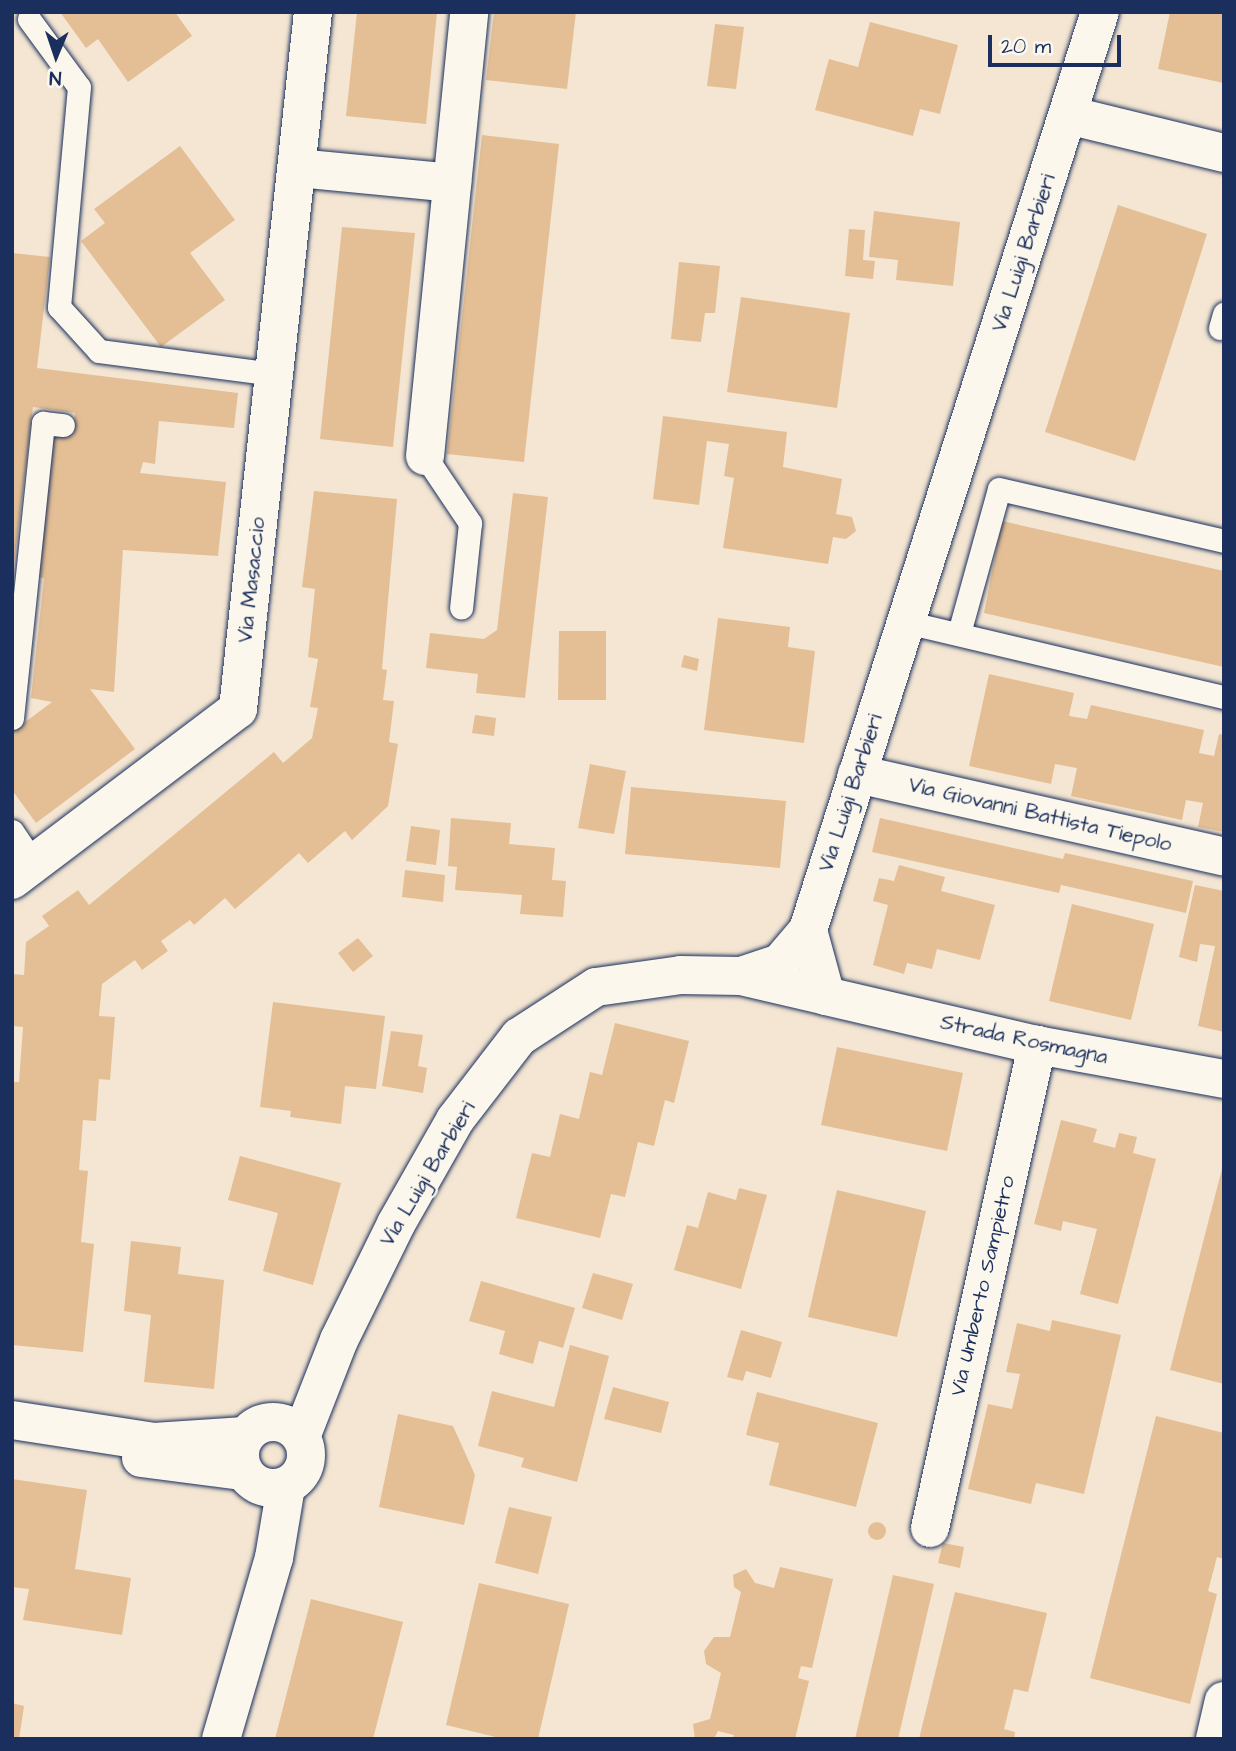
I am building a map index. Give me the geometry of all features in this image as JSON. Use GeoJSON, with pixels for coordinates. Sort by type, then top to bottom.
{"type":"FeatureCollection","features":[{"type":"Feature","properties":{"kind":"street","name":"Via Masaccio"},"geometry":{"type":"LineString","coordinates":[[23,872],[238,709],[313,12]]}},
{"type":"Feature","properties":{"kind":"street"},"geometry":{"type":"LineString","coordinates":[[425,456],[469,12]]}},
{"type":"Feature","properties":{"kind":"street","name":"Via Luigi Barbieri"},"geometry":{"type":"LineString","coordinates":[[267,1456],[339,1340],[396,1224],[455,1120],[519,1037],[596,987],[681,975],[741,976],[780,963],[808,930],[1100,12]]}},
{"type":"Feature","properties":{"kind":"street"},"geometry":{"type":"LineString","coordinates":[[1068,115],[1224,153]]}},
{"type":"Feature","properties":{"kind":"street"},"geometry":{"type":"LineString","coordinates":[[297,168],[452,183]]}},
{"type":"Feature","properties":{"kind":"street","name":"Via Giovanni Battista Tiepolo"},"geometry":{"type":"LineString","coordinates":[[857,774],[1224,857]]}},
{"type":"Feature","properties":{"kind":"street"},"geometry":{"type":"LineString","coordinates":[[808,930],[826,996]]}},
{"type":"Feature","properties":{"kind":"street","name":"Strada Rosmagna"},"geometry":{"type":"LineString","coordinates":[[741,976],[1037,1045],[1224,1079]]}},
{"type":"Feature","properties":{"kind":"street","name":"Via Umberto Sampietro"},"geometry":{"type":"LineString","coordinates":[[930,1528],[1037,1045]]}},
{"type":"Feature","properties":{"kind":"street"},"geometry":{"type":"LineString","coordinates":[[12,1420],[67,1432],[122,1455],[267,1456],[274,1559],[221,1739]]}},
{"type":"Feature","properties":{"kind":"street"},"geometry":{"type":"LineString","coordinates":[[1215,1739],[1224,1702]]}},
{"type":"Feature","properties":{"kind":"lane"},"geometry":{"type":"LineString","coordinates":[[29,19],[79,87],[59,307],[99,351],[274,374]]}},
{"type":"Feature","properties":{"kind":"lane"},"geometry":{"type":"LineString","coordinates":[[12,718],[43,423],[63,425]]}},
{"type":"Feature","properties":{"kind":"lane"},"geometry":{"type":"LineString","coordinates":[[425,456],[470,523],[461,608]]}},
{"type":"Feature","properties":{"kind":"lane"},"geometry":{"type":"LineString","coordinates":[[959,633],[999,489],[1224,541]]}},
{"type":"Feature","properties":{"kind":"lane"},"geometry":{"type":"LineString","coordinates":[[906,622],[1224,696]]}},
{"type":"Feature","properties":{"kind":"lane"},"geometry":{"type":"LineString","coordinates":[[12,831],[23,872]]}},
{"type":"Feature","properties":{"kind":"building"},"geometry":{"type":"Polygon","coordinates":[[[60,12],[175,12],[192,36],[128,82],[98,39],[86,48],[60,12]]]}},
{"type":"Feature","properties":{"kind":"building"},"geometry":{"type":"Polygon","coordinates":[[[357,12],[437,12],[426,124],[346,116],[357,12]]]}},
{"type":"Feature","properties":{"kind":"building"},"geometry":{"type":"Polygon","coordinates":[[[494,12],[576,12],[567,89],[486,80],[494,12]]]}},
{"type":"Feature","properties":{"kind":"building"},"geometry":{"type":"Polygon","coordinates":[[[1170,12],[1224,12],[1224,83],[1158,69],[1170,12]]]}},
{"type":"Feature","properties":{"kind":"building"},"geometry":{"type":"Polygon","coordinates":[[[870,22],[958,45],[940,114],[920,109],[913,136],[815,110],[829,59],[858,67],[870,22]]]}},
{"type":"Feature","properties":{"kind":"building"},"geometry":{"type":"Polygon","coordinates":[[[715,24],[744,27],[736,89],[707,86],[715,24]]]}},
{"type":"Feature","properties":{"kind":"building"},"geometry":{"type":"Polygon","coordinates":[[[482,135],[559,144],[524,462],[447,454],[482,135]]]}},
{"type":"Feature","properties":{"kind":"building"},"geometry":{"type":"Polygon","coordinates":[[[180,146],[235,220],[190,253],[225,300],[161,347],[81,241],[105,223],[94,209],[180,146]]]}},
{"type":"Feature","properties":{"kind":"building"},"geometry":{"type":"Polygon","coordinates":[[[1118,205],[1207,234],[1135,461],[1045,432],[1118,205]]]}},
{"type":"Feature","properties":{"kind":"building"},"geometry":{"type":"Polygon","coordinates":[[[874,211],[960,222],[953,286],[896,280],[898,260],[869,257],[874,211]]]}},
{"type":"Feature","properties":{"kind":"building"},"geometry":{"type":"Polygon","coordinates":[[[342,227],[415,233],[393,447],[320,439],[342,227]]]}},
{"type":"Feature","properties":{"kind":"building"},"geometry":{"type":"Polygon","coordinates":[[[849,229],[865,230],[863,260],[875,261],[873,279],[845,276],[849,229]]]}},
{"type":"Feature","properties":{"kind":"building"},"geometry":{"type":"Polygon","coordinates":[[[12,253],[50,257],[37,368],[238,393],[234,428],[159,421],[155,464],[143,462],[140,473],[226,482],[218,556],[123,550],[114,692],[90,689],[135,749],[36,823],[12,790],[12,732],[52,702],[31,698],[44,578],[30,576],[45,431],[73,433],[75,413],[33,407],[12,579],[12,253]]]}},
{"type":"Feature","properties":{"kind":"building"},"geometry":{"type":"Polygon","coordinates":[[[679,262],[720,266],[715,313],[705,313],[701,342],[671,339],[679,262]]]}},
{"type":"Feature","properties":{"kind":"building"},"geometry":{"type":"Polygon","coordinates":[[[741,297],[850,313],[837,408],[727,392],[741,297]]]}},
{"type":"Feature","properties":{"kind":"building"},"geometry":{"type":"Polygon","coordinates":[[[663,416],[787,432],[783,467],[842,479],[836,514],[852,517],[856,531],[846,539],[833,537],[828,564],[723,548],[734,478],[724,476],[729,444],[707,441],[699,505],[653,499],[663,416]]]}},
{"type":"Feature","properties":{"kind":"building"},"geometry":{"type":"Polygon","coordinates":[[[314,491],[397,499],[382,669],[387,670],[383,700],[394,701],[389,742],[398,744],[388,806],[352,840],[345,831],[308,863],[299,853],[235,909],[225,898],[194,925],[190,920],[161,941],[168,951],[142,970],[135,960],[102,984],[99,1016],[115,1017],[110,1080],[99,1079],[96,1121],[83,1120],[79,1170],[88,1171],[81,1242],[94,1244],[83,1352],[12,1345],[12,1082],[19,1082],[23,1027],[12,1026],[12,974],[24,975],[26,942],[49,926],[42,916],[78,890],[89,905],[274,752],[283,763],[312,738],[318,708],[310,707],[318,659],[308,657],[315,589],[302,587],[314,491]]]}},
{"type":"Feature","properties":{"kind":"building"},"geometry":{"type":"Polygon","coordinates":[[[513,493],[548,497],[525,698],[476,693],[478,674],[426,668],[430,633],[484,639],[497,630],[513,493]]]}},
{"type":"Feature","properties":{"kind":"building"},"geometry":{"type":"Polygon","coordinates":[[[1002,521],[1224,571],[1224,667],[984,613],[1002,521]]]}},
{"type":"Feature","properties":{"kind":"building"},"geometry":{"type":"Polygon","coordinates":[[[718,618],[790,627],[788,647],[815,651],[804,743],[704,730],[718,618]]]}},
{"type":"Feature","properties":{"kind":"building"},"geometry":{"type":"Polygon","coordinates":[[[559,631],[606,631],[606,700],[558,700],[559,631]]]}},
{"type":"Feature","properties":{"kind":"building"},"geometry":{"type":"Polygon","coordinates":[[[684,655],[699,659],[697,671],[681,667],[684,655]]]}},
{"type":"Feature","properties":{"kind":"building"},"geometry":{"type":"Polygon","coordinates":[[[989,674],[1074,693],[1069,716],[1087,719],[1091,705],[1204,730],[1199,753],[1214,756],[1219,734],[1224,735],[1224,832],[1198,827],[1203,803],[1186,800],[1182,820],[1071,796],[1077,768],[1055,764],[1051,784],[969,766],[989,674]]]}},
{"type":"Feature","properties":{"kind":"building"},"geometry":{"type":"Polygon","coordinates":[[[475,715],[496,718],[494,736],[472,733],[475,715]]]}},
{"type":"Feature","properties":{"kind":"building"},"geometry":{"type":"Polygon","coordinates":[[[590,764],[626,771],[614,834],[578,828],[590,764]]]}},
{"type":"Feature","properties":{"kind":"building"},"geometry":{"type":"Polygon","coordinates":[[[631,787],[786,801],[780,868],[625,854],[631,787]]]}},
{"type":"Feature","properties":{"kind":"building"},"geometry":{"type":"Polygon","coordinates":[[[451,818],[511,823],[509,844],[555,848],[552,880],[566,881],[563,917],[520,914],[522,895],[455,890],[457,867],[448,866],[451,818]]]}},
{"type":"Feature","properties":{"kind":"building"},"geometry":{"type":"Polygon","coordinates":[[[880,818],[1063,859],[1065,853],[1193,881],[1186,913],[1061,885],[1059,893],[872,852],[880,818]]]}},
{"type":"Feature","properties":{"kind":"building"},"geometry":{"type":"Polygon","coordinates":[[[411,826],[440,830],[436,865],[406,861],[411,826]]]}},
{"type":"Feature","properties":{"kind":"building"},"geometry":{"type":"Polygon","coordinates":[[[899,865],[945,877],[941,891],[995,905],[980,960],[937,949],[932,969],[907,963],[904,974],[873,965],[888,905],[873,901],[879,878],[894,881],[899,865]]]}},
{"type":"Feature","properties":{"kind":"building"},"geometry":{"type":"Polygon","coordinates":[[[405,870],[445,875],[443,902],[402,897],[405,870]]]}},
{"type":"Feature","properties":{"kind":"building"},"geometry":{"type":"Polygon","coordinates":[[[1195,885],[1224,891],[1224,1032],[1198,1026],[1215,946],[1200,944],[1197,962],[1179,957],[1195,885]]]}},
{"type":"Feature","properties":{"kind":"building"},"geometry":{"type":"Polygon","coordinates":[[[1072,904],[1154,924],[1131,1020],[1049,1001],[1072,904]]]}},
{"type":"Feature","properties":{"kind":"building"},"geometry":{"type":"Polygon","coordinates":[[[358,938],[373,956],[353,972],[338,953],[358,938]]]}},
{"type":"Feature","properties":{"kind":"building"},"geometry":{"type":"Polygon","coordinates":[[[273,1002],[385,1016],[376,1089],[345,1086],[341,1124],[290,1117],[291,1111],[260,1107],[273,1002]]]}},
{"type":"Feature","properties":{"kind":"building"},"geometry":{"type":"Polygon","coordinates":[[[615,1023],[689,1041],[674,1103],[665,1100],[654,1146],[638,1142],[625,1197],[611,1194],[600,1238],[516,1218],[532,1153],[550,1157],[560,1114],[579,1119],[590,1072],[602,1075],[615,1023]]]}},
{"type":"Feature","properties":{"kind":"building"},"geometry":{"type":"Polygon","coordinates":[[[391,1031],[423,1035],[418,1066],[427,1068],[423,1093],[382,1086],[391,1031]]]}},
{"type":"Feature","properties":{"kind":"building"},"geometry":{"type":"Polygon","coordinates":[[[837,1047],[963,1073],[947,1151],[821,1125],[837,1047]]]}},
{"type":"Feature","properties":{"kind":"building"},"geometry":{"type":"Polygon","coordinates":[[[1061,1120],[1097,1129],[1093,1142],[1115,1148],[1119,1133],[1137,1137],[1133,1153],[1156,1159],[1118,1304],[1080,1294],[1097,1229],[1063,1221],[1061,1231],[1034,1224],[1061,1120]]]}},
{"type":"Feature","properties":{"kind":"building"},"geometry":{"type":"Polygon","coordinates":[[[240,1156],[341,1183],[313,1285],[263,1271],[278,1213],[228,1200],[240,1156]]]}},
{"type":"Feature","properties":{"kind":"building"},"geometry":{"type":"Polygon","coordinates":[[[1224,1165],[1224,1384],[1170,1370],[1224,1165]]]}},
{"type":"Feature","properties":{"kind":"building"},"geometry":{"type":"Polygon","coordinates":[[[739,1188],[767,1195],[741,1289],[674,1270],[687,1225],[698,1228],[708,1192],[736,1200],[739,1188]]]}},
{"type":"Feature","properties":{"kind":"building"},"geometry":{"type":"Polygon","coordinates":[[[837,1190],[926,1211],[897,1337],[808,1317],[837,1190]]]}},
{"type":"Feature","properties":{"kind":"building"},"geometry":{"type":"Polygon","coordinates":[[[131,1241],[181,1247],[178,1274],[224,1280],[214,1389],[144,1382],[151,1315],[124,1311],[131,1241]]]}},
{"type":"Feature","properties":{"kind":"building"},"geometry":{"type":"Polygon","coordinates":[[[593,1273],[633,1284],[622,1320],[582,1308],[593,1273]]]}},
{"type":"Feature","properties":{"kind":"building"},"geometry":{"type":"Polygon","coordinates":[[[481,1281],[575,1308],[563,1348],[539,1341],[533,1364],[499,1354],[505,1331],[469,1321],[481,1281]]]}},
{"type":"Feature","properties":{"kind":"building"},"geometry":{"type":"Polygon","coordinates":[[[1052,1320],[1121,1335],[1084,1494],[1036,1483],[1031,1504],[968,1489],[988,1404],[1012,1409],[1020,1374],[1006,1372],[1017,1323],[1050,1331],[1052,1320]]]}},
{"type":"Feature","properties":{"kind":"building"},"geometry":{"type":"Polygon","coordinates":[[[741,1330],[782,1342],[771,1378],[746,1371],[743,1381],[727,1377],[741,1330]]]}},
{"type":"Feature","properties":{"kind":"building"},"geometry":{"type":"Polygon","coordinates":[[[570,1345],[609,1356],[577,1482],[521,1467],[524,1458],[478,1446],[492,1391],[554,1407],[570,1345]]]}},
{"type":"Feature","properties":{"kind":"building"},"geometry":{"type":"Polygon","coordinates":[[[613,1387],[669,1402],[661,1433],[604,1419],[613,1387]]]}},
{"type":"Feature","properties":{"kind":"building"},"geometry":{"type":"Polygon","coordinates":[[[757,1392],[878,1423],[856,1507],[769,1485],[779,1443],[746,1435],[757,1392]]]}},
{"type":"Feature","properties":{"kind":"building"},"geometry":{"type":"Polygon","coordinates":[[[398,1414],[453,1426],[475,1475],[464,1525],[379,1507],[398,1414]]]}},
{"type":"Feature","properties":{"kind":"building"},"geometry":{"type":"Polygon","coordinates":[[[1156,1416],[1224,1433],[1224,1559],[1217,1557],[1208,1591],[1217,1594],[1190,1704],[1090,1678],[1156,1416]]]}},
{"type":"Feature","properties":{"kind":"building"},"geometry":{"type":"Polygon","coordinates":[[[12,1479],[87,1490],[75,1569],[131,1578],[122,1635],[23,1620],[29,1589],[12,1587],[12,1479]]]}},
{"type":"Feature","properties":{"kind":"building"},"geometry":{"type":"Polygon","coordinates":[[[509,1507],[552,1517],[538,1574],[495,1563],[509,1507]]]}},
{"type":"Feature","properties":{"kind":"building"},"geometry":{"type":"Polygon","coordinates":[[[877,1522],[883,1525],[886,1531],[883,1537],[877,1540],[871,1537],[868,1531],[871,1525],[877,1522]]]}},
{"type":"Feature","properties":{"kind":"building"},"geometry":{"type":"Polygon","coordinates":[[[943,1543],[964,1547],[960,1568],[938,1563],[943,1543]]]}},
{"type":"Feature","properties":{"kind":"building"},"geometry":{"type":"Polygon","coordinates":[[[780,1567],[833,1579],[812,1668],[801,1666],[798,1678],[809,1681],[795,1739],[733,1739],[734,1735],[718,1731],[714,1739],[695,1739],[693,1724],[710,1719],[721,1673],[706,1664],[704,1651],[714,1637],[730,1637],[741,1592],[734,1587],[733,1575],[746,1569],[755,1583],[774,1588],[780,1567]]]}},
{"type":"Feature","properties":{"kind":"building"},"geometry":{"type":"Polygon","coordinates":[[[893,1575],[934,1584],[898,1739],[855,1739],[893,1575]]]}},
{"type":"Feature","properties":{"kind":"building"},"geometry":{"type":"Polygon","coordinates":[[[479,1583],[569,1604],[538,1739],[504,1739],[446,1725],[479,1583]]]}},
{"type":"Feature","properties":{"kind":"building"},"geometry":{"type":"Polygon","coordinates":[[[955,1592],[1047,1613],[1028,1692],[1014,1689],[1004,1729],[1015,1732],[1014,1739],[919,1739],[955,1592]]]}},
{"type":"Feature","properties":{"kind":"building"},"geometry":{"type":"Polygon","coordinates":[[[311,1599],[403,1622],[373,1739],[275,1739],[311,1599]]]}},
{"type":"Feature","properties":{"kind":"building"},"geometry":{"type":"Polygon","coordinates":[[[12,1703],[24,1706],[19,1739],[12,1739],[12,1703]]]}}]}
